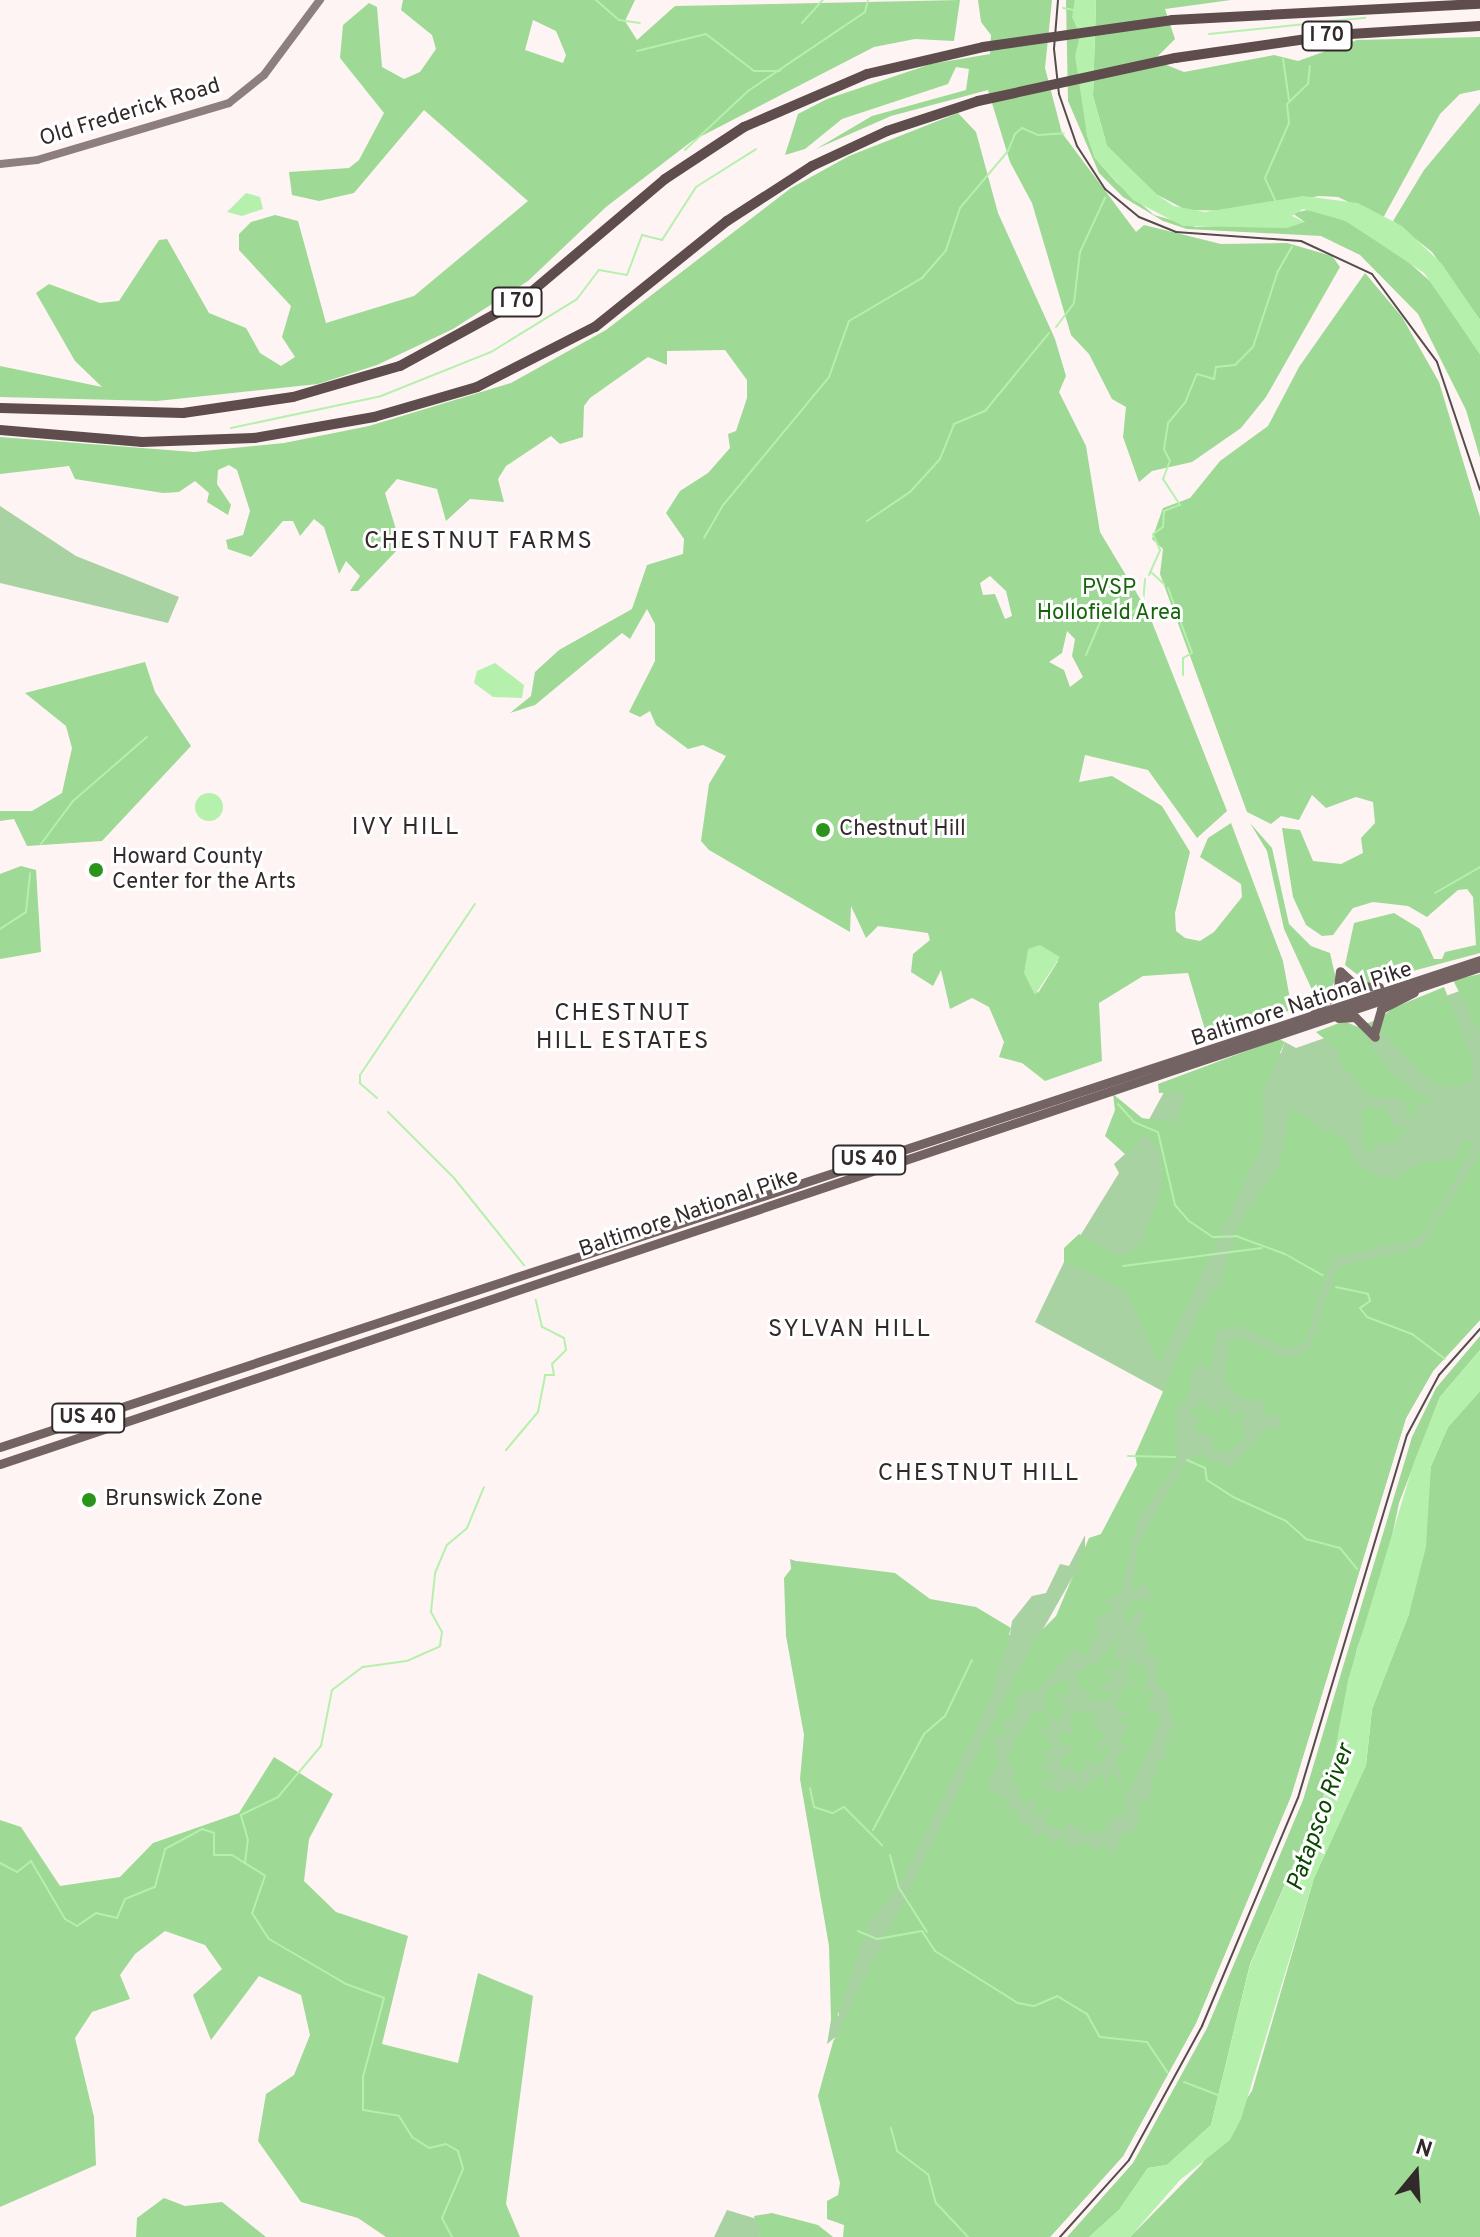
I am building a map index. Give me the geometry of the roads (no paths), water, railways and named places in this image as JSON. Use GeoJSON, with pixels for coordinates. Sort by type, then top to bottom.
{"type":"FeatureCollection","features":[{"type":"Feature","properties":{"kind":"highway","name":"I 70"},"geometry":{"type":"LineString","coordinates":[[0,408],[183,413],[305,395],[400,366],[523,299],[648,192],[744,127],[867,74],[983,47],[1172,20],[1480,4]]}},
{"type":"Feature","properties":{"kind":"highway","name":"I 70"},"geometry":{"type":"LineString","coordinates":[[0,430],[129,442],[221,441],[333,427],[463,392],[595,327],[727,221],[812,166],[887,131],[978,101],[1175,58],[1334,35],[1480,26]]}},
{"type":"Feature","properties":{"kind":"main road","name":"Baltimore National Pike"},"geometry":{"type":"LineString","coordinates":[[0,1464],[1291,1025],[1406,982],[1480,960]]}},
{"type":"Feature","properties":{"kind":"main road","name":"Baltimore National Pike"},"geometry":{"type":"LineString","coordinates":[[0,1447],[1291,1025],[1480,967]]}},
{"type":"Feature","properties":{"kind":"main road"},"geometry":{"type":"LineString","coordinates":[[1291,1025],[1337,995],[1340,971],[1365,989],[1406,982]]}},
{"type":"Feature","properties":{"kind":"main road"},"geometry":{"type":"LineString","coordinates":[[1291,1025],[1350,1015],[1375,1037],[1381,1009],[1427,983]]}},
{"type":"Feature","properties":{"kind":"street","name":"Old Frederick Road"},"geometry":{"type":"LineString","coordinates":[[0,164],[37,160],[229,103],[264,75],[320,0]]}},
{"type":"Feature","properties":{"kind":"water"},"geometry":{"type":"Polygon","coordinates":[[[1075,0],[1096,0],[1093,96],[1107,146],[1156,194],[1174,206],[1205,212],[1303,196],[1358,203],[1402,226],[1442,264],[1480,320],[1480,354],[1424,273],[1346,221],[1303,209],[1292,216],[1305,222],[1287,228],[1183,226],[1133,200],[1095,158],[1087,135],[1075,56],[1080,35],[1072,17],[1075,0]]]}},
{"type":"Feature","properties":{"kind":"water"},"geometry":{"type":"Polygon","coordinates":[[[246,193],[260,197],[263,209],[242,216],[227,212],[246,193]]]}},
{"type":"Feature","properties":{"kind":"water"},"geometry":{"type":"Polygon","coordinates":[[[495,663],[524,685],[522,698],[493,697],[474,683],[477,671],[495,663]]]}},
{"type":"Feature","properties":{"kind":"water"},"geometry":{"type":"Polygon","coordinates":[[[209,793],[219,797],[223,807],[219,817],[209,821],[199,817],[195,807],[199,797],[209,793]]]}},
{"type":"Feature","properties":{"kind":"water"},"geometry":{"type":"Polygon","coordinates":[[[1040,945],[1060,957],[1035,995],[1024,973],[1028,949],[1040,945]]]}},
{"type":"Feature","properties":{"kind":"water","name":"Patapsco River"},"geometry":{"type":"Polygon","coordinates":[[[1480,1350],[1480,1391],[1448,1427],[1431,1466],[1426,1547],[1409,1614],[1372,1709],[1366,1765],[1314,1878],[1241,2119],[1230,2140],[1180,2180],[1130,2237],[1089,2237],[1119,2210],[1148,2168],[1167,2165],[1211,2125],[1250,1965],[1329,1783],[1348,1680],[1414,1462],[1440,1397],[1480,1350]]]}},
{"type":"Feature","properties":{"kind":"waterway"},"geometry":{"type":"LineString","coordinates":[[596,0],[619,20],[640,23]]}},
{"type":"Feature","properties":{"kind":"waterway"},"geometry":{"type":"LineString","coordinates":[[802,23],[823,0]]}},
{"type":"Feature","properties":{"kind":"waterway"},"geometry":{"type":"LineString","coordinates":[[685,150],[748,91],[865,12],[868,0]]}},
{"type":"Feature","properties":{"kind":"waterway"},"geometry":{"type":"LineString","coordinates":[[1063,8],[1074,10]]}},
{"type":"Feature","properties":{"kind":"waterway"},"geometry":{"type":"LineString","coordinates":[[1209,34],[1365,18]]}},
{"type":"Feature","properties":{"kind":"waterway"},"geometry":{"type":"LineString","coordinates":[[637,51],[706,34],[754,71],[780,71]]}},
{"type":"Feature","properties":{"kind":"waterway"},"geometry":{"type":"LineString","coordinates":[[1283,59],[1289,100]]}},
{"type":"Feature","properties":{"kind":"waterway"},"geometry":{"type":"LineString","coordinates":[[1276,202],[1265,178],[1289,123],[1287,104],[1308,84],[1310,66]]}},
{"type":"Feature","properties":{"kind":"waterway"},"geometry":{"type":"LineString","coordinates":[[704,538],[724,504],[829,377],[849,321],[922,278],[946,250],[960,208],[1008,151],[1015,134],[1022,128],[1038,135],[1064,133]]}},
{"type":"Feature","properties":{"kind":"waterway"},"geometry":{"type":"LineString","coordinates":[[231,428],[381,396],[491,352],[577,299],[599,270],[627,275],[642,235],[662,240],[696,187],[756,149]]}},
{"type":"Feature","properties":{"kind":"waterway"},"geometry":{"type":"LineString","coordinates":[[1056,327],[1074,303],[1080,252],[1105,198]]}},
{"type":"Feature","properties":{"kind":"waterway"},"geometry":{"type":"LineString","coordinates":[[1149,575],[1160,550],[1153,534],[1163,527],[1164,511],[1180,505],[1163,479],[1170,461],[1164,449],[1168,423],[1185,403],[1197,374],[1214,379],[1216,367],[1235,365],[1253,347],[1278,271],[1292,247]]}},
{"type":"Feature","properties":{"kind":"waterway"},"geometry":{"type":"LineString","coordinates":[[867,521],[910,492],[940,459],[954,424],[985,411],[1049,333]]}},
{"type":"Feature","properties":{"kind":"waterway"},"geometry":{"type":"LineString","coordinates":[[1151,572],[1164,584]]}},
{"type":"Feature","properties":{"kind":"waterway"},"geometry":{"type":"LineString","coordinates":[[1086,655],[1101,620],[1123,621],[1143,603],[1145,579]]}},
{"type":"Feature","properties":{"kind":"waterway"},"geometry":{"type":"LineString","coordinates":[[1168,588],[1192,653],[1183,658],[1183,675]]}},
{"type":"Feature","properties":{"kind":"waterway"},"geometry":{"type":"LineString","coordinates":[[41,844],[73,801],[147,737]]}},
{"type":"Feature","properties":{"kind":"waterway"},"geometry":{"type":"LineString","coordinates":[[1435,893],[1480,867]]}},
{"type":"Feature","properties":{"kind":"waterway"},"geometry":{"type":"LineString","coordinates":[[0,929],[26,912],[30,873]]}},
{"type":"Feature","properties":{"kind":"waterway"},"geometry":{"type":"LineString","coordinates":[[377,1098],[360,1083],[360,1075],[475,904]]}},
{"type":"Feature","properties":{"kind":"waterway"},"geometry":{"type":"LineString","coordinates":[[1118,1104],[1134,1122],[1158,1132],[1175,1205],[1189,1221],[1213,1237],[1236,1236],[1285,1254],[1322,1275]]}},
{"type":"Feature","properties":{"kind":"waterway"},"geometry":{"type":"LineString","coordinates":[[388,1112],[454,1178],[524,1265]]}},
{"type":"Feature","properties":{"kind":"waterway"},"geometry":{"type":"LineString","coordinates":[[1123,1266],[1262,1248]]}},
{"type":"Feature","properties":{"kind":"waterway"},"geometry":{"type":"LineString","coordinates":[[1336,1287],[1368,1294],[1370,1301],[1360,1308],[1367,1317],[1412,1334],[1445,1359]]}},
{"type":"Feature","properties":{"kind":"waterway"},"geometry":{"type":"LineString","coordinates":[[506,1450],[538,1412],[545,1375],[554,1375],[552,1364],[566,1350],[564,1338],[542,1327],[536,1300]]}},
{"type":"Feature","properties":{"kind":"waterway"},"geometry":{"type":"LineString","coordinates":[[1128,1456],[1175,1457]]}},
{"type":"Feature","properties":{"kind":"waterway"},"geometry":{"type":"LineString","coordinates":[[1187,1460],[1205,1468],[1207,1480],[1233,1497],[1286,1521],[1306,1539],[1340,1548],[1357,1569]]}},
{"type":"Feature","properties":{"kind":"waterway"},"geometry":{"type":"LineString","coordinates":[[245,1863],[248,1840],[241,1815],[278,1797],[321,1746],[332,1690],[363,1667],[407,1661],[440,1646],[442,1632],[431,1612],[435,1573],[447,1545],[467,1528],[484,1487]]}},
{"type":"Feature","properties":{"kind":"waterway"},"geometry":{"type":"LineString","coordinates":[[873,1830],[924,1734],[945,1716],[972,1660]]}},
{"type":"Feature","properties":{"kind":"waterway"},"geometry":{"type":"LineString","coordinates":[[810,1788],[814,1807],[833,1813],[844,1807],[882,1845]]}},
{"type":"Feature","properties":{"kind":"waterway"},"geometry":{"type":"LineString","coordinates":[[0,1863],[17,1872],[31,1861],[65,1919],[77,1926],[96,1913],[117,1918],[125,1899],[155,1887],[165,1849],[202,1829],[214,1833],[214,1855],[232,1855],[265,1876],[252,1913],[269,1939],[346,1984],[384,1998],[363,2077],[363,2110],[399,2116],[412,2137],[429,2148],[446,2144],[458,2151],[463,2169],[442,2218],[452,2237]]}},
{"type":"Feature","properties":{"kind":"waterway"},"geometry":{"type":"LineString","coordinates":[[890,1855],[899,1888],[927,1932]]}},
{"type":"Feature","properties":{"kind":"waterway"},"geometry":{"type":"LineString","coordinates":[[858,1931],[877,1939],[922,1931],[935,1951],[1018,2003],[1034,2006],[1057,1996],[1087,2014],[1100,2037],[1147,2042],[1168,2073]]}},
{"type":"Feature","properties":{"kind":"waterway"},"geometry":{"type":"LineString","coordinates":[[1184,2082],[1220,2096]]}},
{"type":"Feature","properties":{"kind":"waterway"},"geometry":{"type":"LineString","coordinates":[[891,2128],[897,2151],[928,2174],[936,2203],[968,2237]]}},
{"type":"Feature","properties":{"kind":"railway"},"geometry":{"type":"LineString","coordinates":[[1058,0],[1054,49],[1059,94],[1077,146],[1105,189],[1139,217],[1176,232],[1301,241],[1372,274],[1437,362],[1480,490]]}},
{"type":"Feature","properties":{"kind":"railway"},"geometry":{"type":"LineString","coordinates":[[1060,2237],[1129,2160],[1202,2026],[1298,1798],[1407,1435],[1439,1375],[1480,1329]]}},
{"type":"Feature","properties":{"kind":"place","name":"Chestnut Hill"},"geometry":{"type":"Point","coordinates":[823,830]}},
{"type":"Feature","properties":{"kind":"place","name":"Howard County Center for the Arts"},"geometry":{"type":"Point","coordinates":[96,870]}},
{"type":"Feature","properties":{"kind":"place","name":"Brunswick Zone"},"geometry":{"type":"Point","coordinates":[89,1500]}},
{"type":"Feature","properties":{"kind":"district","name":"CHESTNUT FARMS"},"geometry":{"type":"Point","coordinates":[479,543]}},
{"type":"Feature","properties":{"kind":"district","name":"IVY HILL"},"geometry":{"type":"Point","coordinates":[406,829]}},
{"type":"Feature","properties":{"kind":"district","name":"CHESTNUT HILL ESTATES"},"geometry":{"type":"Point","coordinates":[623,1029]}},
{"type":"Feature","properties":{"kind":"district","name":"SYLVAN HILL"},"geometry":{"type":"Point","coordinates":[850,1331]}},
{"type":"Feature","properties":{"kind":"district","name":"CHESTNUT HILL"},"geometry":{"type":"Point","coordinates":[979,1475]}},
{"type":"Feature","properties":{"kind":"park label","name":"PVSP Hollofield Area"},"geometry":{"type":"Point","coordinates":[1109,600]}}]}
